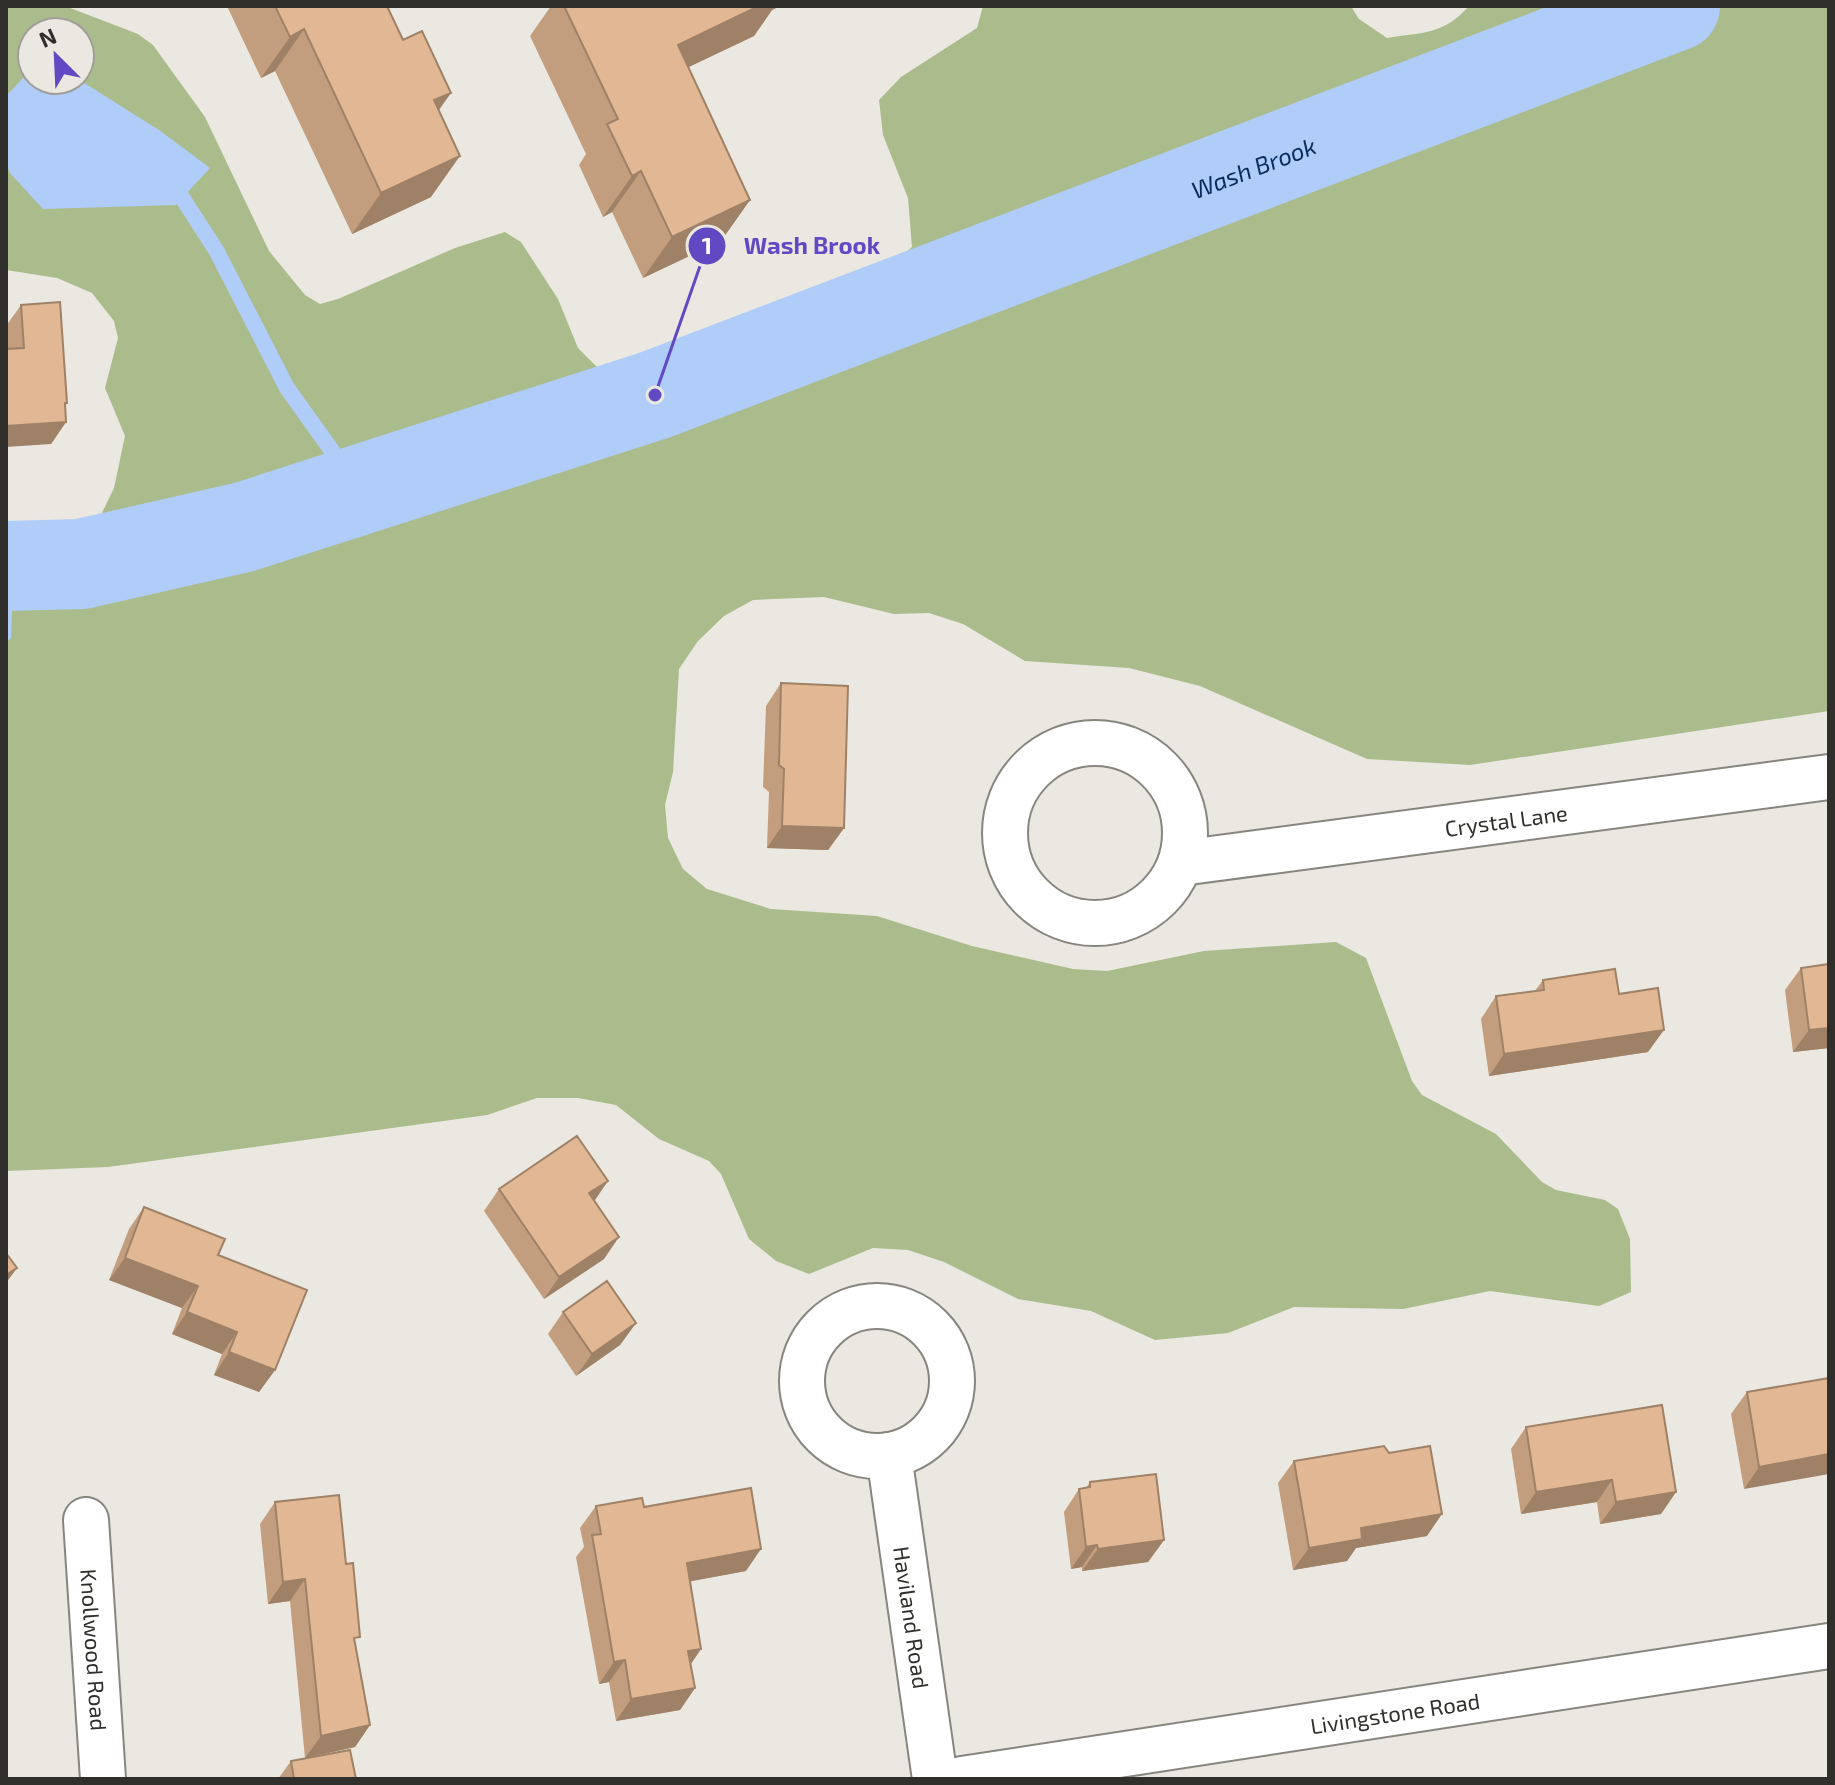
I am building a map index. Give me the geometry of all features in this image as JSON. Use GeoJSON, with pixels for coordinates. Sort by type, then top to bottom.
{"type":"FeatureCollection","features":[{"type":"Feature","properties":{"kind":"street"},"geometry":{"type":"LineString","coordinates":[[1086,742],[1116,745],[1130,750],[1144,756],[1166,777],[1181,803],[1187,833],[1181,863],[1167,888],[1146,908],[1119,921],[1089,924],[1061,917],[1036,902],[1017,879],[1006,851],[1005,823],[1014,793],[1032,768],[1056,751],[1086,742]]}},
{"type":"Feature","properties":{"kind":"street","name":"Crystal Lane"},"geometry":{"type":"LineString","coordinates":[[1181,863],[1829,777]]}},
{"type":"Feature","properties":{"kind":"street","name":"Haviland Road"},"geometry":{"type":"LineString","coordinates":[[889,1455],[935,1779]]}},
{"type":"Feature","properties":{"kind":"street","name":"Knollwood Road"},"geometry":{"type":"LineString","coordinates":[[86,1520],[103,1779]]}},
{"type":"Feature","properties":{"kind":"street","name":"Livingstone Road"},"geometry":{"type":"LineString","coordinates":[[962,1779],[1829,1646]]}},
{"type":"Feature","properties":{"kind":"green space"},"geometry":{"type":"Polygon","coordinates":[[[6,6],[65,6],[91,16],[16,16],[16,96],[96,96],[96,18],[138,34],[153,45],[205,117],[269,251],[305,295],[320,304],[338,299],[455,248],[505,232],[521,242],[558,299],[578,348],[602,372],[638,369],[701,338],[771,319],[898,259],[912,247],[908,198],[883,135],[879,100],[901,77],[977,28],[983,6],[1351,6],[1359,19],[1387,38],[1441,27],[1469,6],[1829,6],[1829,711],[1470,765],[1367,759],[1200,686],[1129,668],[1025,661],[963,624],[929,613],[894,614],[824,597],[753,600],[724,616],[698,641],[679,669],[673,772],[665,805],[668,838],[683,869],[707,889],[771,909],[877,916],[972,946],[1073,969],[1107,971],[1204,951],[1336,942],[1366,958],[1412,1081],[1422,1095],[1496,1134],[1542,1182],[1556,1190],[1605,1200],[1618,1209],[1630,1239],[1631,1292],[1599,1306],[1490,1291],[1403,1309],[1294,1307],[1228,1333],[1155,1340],[1091,1311],[1018,1299],[944,1262],[908,1250],[873,1248],[809,1274],[776,1261],[749,1239],[721,1174],[709,1161],[659,1139],[616,1105],[578,1098],[537,1098],[487,1115],[108,1167],[6,1171],[6,553],[83,552],[114,488],[125,436],[105,388],[118,338],[114,321],[92,293],[57,278],[6,270],[6,6]]]}},
{"type":"Feature","properties":{"kind":"water"},"geometry":{"type":"Polygon","coordinates":[[[16,85],[16,96],[96,96],[96,90],[159,130],[210,168],[176,205],[43,209],[10,173],[6,164],[6,96],[16,85]]]}},
{"type":"Feature","properties":{"kind":"water"},"geometry":{"type":"Polygon","coordinates":[[[6,535],[15,536],[11,638],[6,642],[6,535]]]}},
{"type":"Feature","properties":{"kind":"building"},"geometry":{"type":"Polygon","coordinates":[[[275,6],[387,6],[403,40],[422,31],[451,93],[434,100],[460,156],[381,193],[304,29],[290,37],[275,6]]]}},
{"type":"Feature","properties":{"kind":"building"},"geometry":{"type":"Polygon","coordinates":[[[564,6],[759,6],[678,45],[750,200],[672,237],[641,171],[632,176],[607,124],[618,119],[564,6]]]}},
{"type":"Feature","properties":{"kind":"building"},"geometry":{"type":"Polygon","coordinates":[[[60,302],[66,422],[6,426],[6,349],[24,348],[21,305],[60,302]]]}},
{"type":"Feature","properties":{"kind":"building"},"geometry":{"type":"Polygon","coordinates":[[[781,683],[848,686],[844,828],[782,826],[784,769],[779,765],[781,683]]]}},
{"type":"Feature","properties":{"kind":"building"},"geometry":{"type":"Polygon","coordinates":[[[1829,964],[1829,1028],[1809,1030],[1801,968],[1829,964]]]}},
{"type":"Feature","properties":{"kind":"building"},"geometry":{"type":"Polygon","coordinates":[[[1615,969],[1619,994],[1658,988],[1664,1030],[1504,1054],[1496,996],[1544,990],[1543,980],[1615,969]]]}},
{"type":"Feature","properties":{"kind":"building"},"geometry":{"type":"Polygon","coordinates":[[[577,1136],[608,1181],[589,1193],[619,1237],[559,1277],[499,1189],[577,1136]]]}},
{"type":"Feature","properties":{"kind":"building"},"geometry":{"type":"Polygon","coordinates":[[[144,1207],[225,1239],[218,1255],[307,1290],[275,1370],[229,1352],[237,1332],[187,1312],[198,1286],[125,1258],[144,1207]]]}},
{"type":"Feature","properties":{"kind":"building"},"geometry":{"type":"Polygon","coordinates":[[[6,1253],[17,1268],[6,1275],[6,1253]]]}},
{"type":"Feature","properties":{"kind":"building"},"geometry":{"type":"Polygon","coordinates":[[[607,1281],[636,1323],[592,1354],[563,1312],[607,1281]]]}},
{"type":"Feature","properties":{"kind":"building"},"geometry":{"type":"Polygon","coordinates":[[[1829,1378],[1829,1454],[1759,1467],[1747,1392],[1829,1378]]]}},
{"type":"Feature","properties":{"kind":"building"},"geometry":{"type":"Polygon","coordinates":[[[1662,1405],[1676,1492],[1616,1502],[1612,1480],[1536,1492],[1526,1427],[1662,1405]]]}},
{"type":"Feature","properties":{"kind":"building"},"geometry":{"type":"Polygon","coordinates":[[[1384,1446],[1389,1453],[1430,1446],[1442,1514],[1361,1528],[1362,1539],[1309,1548],[1294,1461],[1384,1446]]]}},
{"type":"Feature","properties":{"kind":"building"},"geometry":{"type":"Polygon","coordinates":[[[1156,1474],[1164,1540],[1098,1549],[1097,1545],[1086,1547],[1079,1489],[1090,1487],[1090,1482],[1156,1474]]]}},
{"type":"Feature","properties":{"kind":"building"},"geometry":{"type":"Polygon","coordinates":[[[751,1488],[761,1549],[687,1563],[701,1649],[688,1651],[695,1688],[631,1699],[625,1660],[614,1662],[592,1535],[601,1534],[596,1506],[642,1498],[644,1507],[751,1488]]]}},
{"type":"Feature","properties":{"kind":"building"},"geometry":{"type":"Polygon","coordinates":[[[339,1495],[346,1564],[353,1563],[360,1637],[354,1638],[370,1725],[321,1736],[305,1579],[283,1582],[275,1502],[339,1495]]]}},
{"type":"Feature","properties":{"kind":"building"},"geometry":{"type":"Polygon","coordinates":[[[350,1750],[356,1779],[294,1779],[291,1761],[350,1750]]]}},
{"type":"Feature","properties":{"kind":"waterway","name":"Wash Brook"},"geometry":{"type":"LineString","coordinates":[[6,566],[81,564],[244,527],[655,395],[1675,6]]}},
{"type":"Feature","properties":{"kind":"waterway"},"geometry":{"type":"LineString","coordinates":[[170,179],[216,250],[287,388],[360,490]]}},
{"type":"Feature","properties":{"kind":"place","name":"Wash Brook"},"geometry":{"type":"Point","coordinates":[655,395]}}]}
